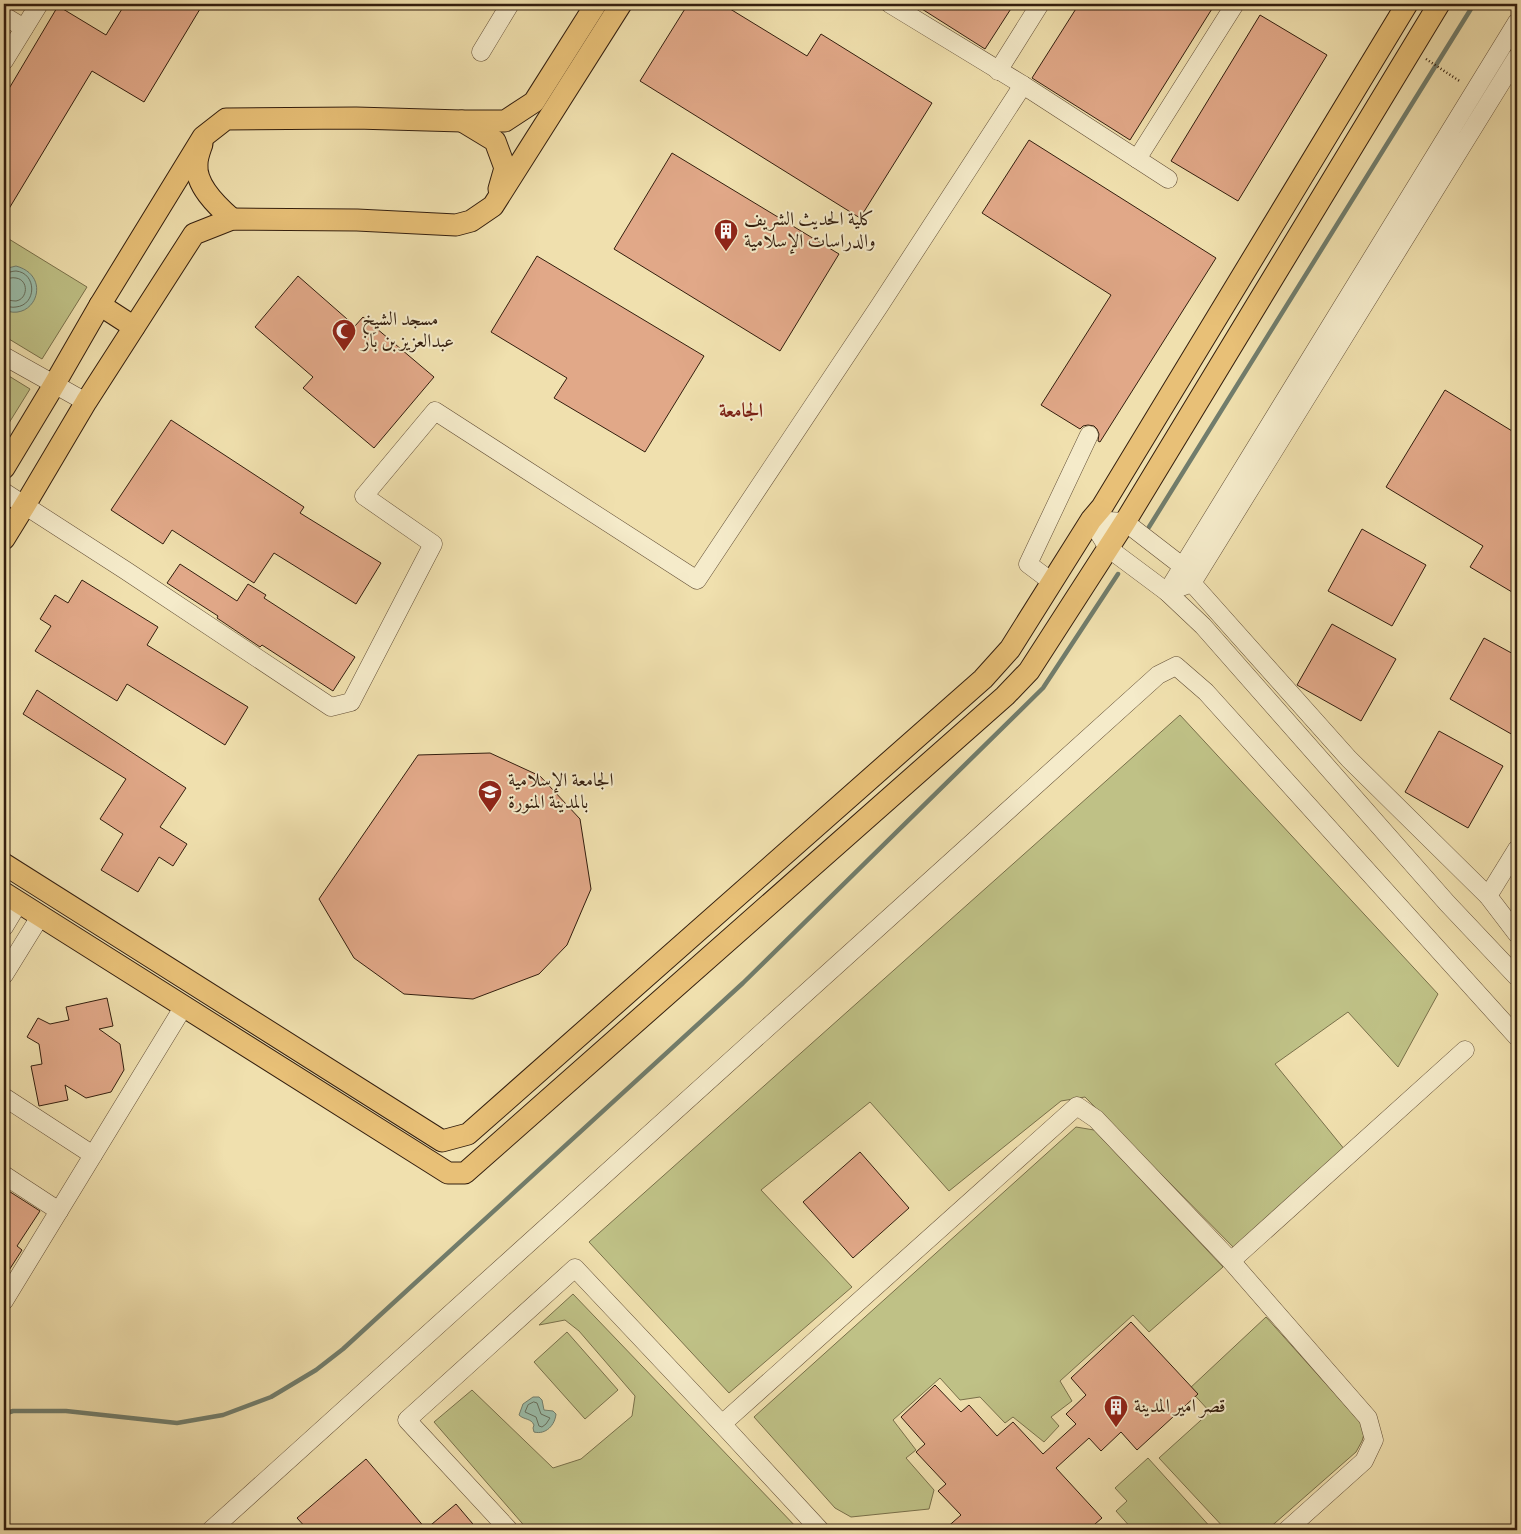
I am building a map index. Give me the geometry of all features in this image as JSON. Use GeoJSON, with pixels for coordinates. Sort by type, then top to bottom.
{"type":"FeatureCollection","features":[{"type":"Feature","properties":{"kind":"main road"},"geometry":{"type":"LineString","coordinates":[[4,468],[203,137],[226,119],[505,120],[534,102],[596,4]]}},
{"type":"Feature","properties":{"kind":"main road"},"geometry":{"type":"LineString","coordinates":[[4,539],[86,402],[194,234],[232,218],[357,220],[456,225],[471,221],[493,206],[621,4]]}},
{"type":"Feature","properties":{"kind":"main road"},"geometry":{"type":"LineString","coordinates":[[4,864],[442,1141],[468,1134],[983,679],[1010,649],[1091,520],[1102,507],[1407,4]]}},
{"type":"Feature","properties":{"kind":"main road"},"geometry":{"type":"LineString","coordinates":[[12,897],[448,1173],[465,1172],[1005,696],[1029,671],[1125,522],[1439,4]]}},
{"type":"Feature","properties":{"kind":"main road"},"geometry":{"type":"LineString","coordinates":[[462,121],[495,142],[505,168],[493,206]]}},
{"type":"Feature","properties":{"kind":"main road"},"geometry":{"type":"LineString","coordinates":[[203,137],[196,165],[202,186],[217,206],[232,218]]}},
{"type":"Feature","properties":{"kind":"main road"},"geometry":{"type":"LineString","coordinates":[[100,306],[134,327]]}},
{"type":"Feature","properties":{"kind":"street"},"geometry":{"type":"LineString","coordinates":[[4,61],[39,4]]}},
{"type":"Feature","properties":{"kind":"street"},"geometry":{"type":"LineString","coordinates":[[481,52],[510,4]]}},
{"type":"Feature","properties":{"kind":"street"},"geometry":{"type":"LineString","coordinates":[[890,4],[1023,85],[1168,179]]}},
{"type":"Feature","properties":{"kind":"street"},"geometry":{"type":"LineString","coordinates":[[998,71],[1040,4]]}},
{"type":"Feature","properties":{"kind":"street"},"geometry":{"type":"LineString","coordinates":[[1137,159],[1235,4]]}},
{"type":"Feature","properties":{"kind":"street"},"geometry":{"type":"LineString","coordinates":[[4,16],[24,28]]}},
{"type":"Feature","properties":{"kind":"street"},"geometry":{"type":"LineString","coordinates":[[1166,592],[1517,22]]}},
{"type":"Feature","properties":{"kind":"street"},"geometry":{"type":"LineString","coordinates":[[1166,592],[1192,583],[1517,57]]}},
{"type":"Feature","properties":{"kind":"street"},"geometry":{"type":"LineString","coordinates":[[4,492],[331,707],[352,702],[434,544],[364,496],[435,411],[697,580],[880,305],[1023,85]]}},
{"type":"Feature","properties":{"kind":"street"},"geometry":{"type":"LineString","coordinates":[[4,356],[86,402]]}},
{"type":"Feature","properties":{"kind":"street"},"geometry":{"type":"LineString","coordinates":[[1052,582],[1028,564],[1089,435]]}},
{"type":"Feature","properties":{"kind":"street"},"geometry":{"type":"LineString","coordinates":[[1091,520],[1125,522],[1182,566],[1192,583],[1349,759],[1515,923]]}},
{"type":"Feature","properties":{"kind":"street"},"geometry":{"type":"LineString","coordinates":[[1091,520],[1108,548],[1166,592],[1203,626],[1447,903],[1517,977]]}},
{"type":"Feature","properties":{"kind":"street"},"geometry":{"type":"LineString","coordinates":[[211,1530],[1158,675],[1176,666],[1206,692],[1517,1037]]}},
{"type":"Feature","properties":{"kind":"street"},"geometry":{"type":"LineString","coordinates":[[1488,896],[1517,849]]}},
{"type":"Feature","properties":{"kind":"street"},"geometry":{"type":"LineString","coordinates":[[4,927],[12,897]]}},
{"type":"Feature","properties":{"kind":"street"},"geometry":{"type":"LineString","coordinates":[[4,976],[41,915]]}},
{"type":"Feature","properties":{"kind":"street"},"geometry":{"type":"LineString","coordinates":[[4,1301],[184,1006]]}},
{"type":"Feature","properties":{"kind":"street"},"geometry":{"type":"LineString","coordinates":[[1230,1261],[1465,1050]]}},
{"type":"Feature","properties":{"kind":"street"},"geometry":{"type":"LineString","coordinates":[[4,1097],[93,1155]]}},
{"type":"Feature","properties":{"kind":"street"},"geometry":{"type":"LineString","coordinates":[[722,1424],[1077,1106],[1096,1119],[1230,1261],[1368,1418],[1374,1440],[1364,1461],[1287,1530]]}},
{"type":"Feature","properties":{"kind":"street"},"geometry":{"type":"LineString","coordinates":[[4,1175],[59,1211]]}},
{"type":"Feature","properties":{"kind":"street"},"geometry":{"type":"LineString","coordinates":[[509,1530],[407,1420],[575,1268],[820,1530]]}},
{"type":"Feature","properties":{"kind":"path"},"geometry":{"type":"LineString","coordinates":[[1424,58],[1452,76]]}},
{"type":"Feature","properties":{"kind":"green space"},"geometry":{"type":"Polygon","coordinates":[[[4,236],[87,287],[42,359],[4,336],[4,236]]]}},
{"type":"Feature","properties":{"kind":"green space"},"geometry":{"type":"Polygon","coordinates":[[[4,373],[30,389],[4,431],[4,373]]]}},
{"type":"Feature","properties":{"kind":"green space"},"geometry":{"type":"Polygon","coordinates":[[[1180,715],[1438,994],[1398,1067],[1348,1012],[1275,1064],[1345,1150],[1239,1253],[1085,1097],[1061,1101],[949,1191],[870,1102],[761,1190],[852,1287],[729,1393],[589,1242],[1180,715]]]}},
{"type":"Feature","properties":{"kind":"green space"},"geometry":{"type":"Polygon","coordinates":[[[1076,1127],[1094,1130],[1223,1267],[1149,1332],[1133,1315],[1060,1381],[1072,1401],[1051,1417],[1059,1426],[1044,1442],[1013,1417],[1005,1423],[980,1397],[960,1400],[940,1378],[893,1420],[916,1450],[906,1458],[934,1490],[929,1509],[851,1517],[835,1508],[754,1417],[1076,1127]]]}},
{"type":"Feature","properties":{"kind":"green space"},"geometry":{"type":"Polygon","coordinates":[[[573,1294],[799,1530],[528,1530],[434,1422],[472,1390],[553,1468],[581,1459],[632,1416],[635,1396],[579,1331],[565,1320],[539,1325],[573,1294]]]}},
{"type":"Feature","properties":{"kind":"green space"},"geometry":{"type":"Polygon","coordinates":[[[1266,1317],[1361,1423],[1365,1431],[1356,1452],[1267,1530],[1226,1530],[1159,1458],[1210,1412],[1189,1389],[1266,1317]]]}},
{"type":"Feature","properties":{"kind":"green space"},"geometry":{"type":"Polygon","coordinates":[[[567,1332],[618,1390],[585,1419],[534,1362],[567,1332]]]}},
{"type":"Feature","properties":{"kind":"green space"},"geometry":{"type":"Polygon","coordinates":[[[1148,1458],[1213,1530],[1133,1530],[1116,1511],[1127,1501],[1115,1488],[1148,1458]]]}},
{"type":"Feature","properties":{"kind":"water"},"geometry":{"type":"Polygon","coordinates":[[[16,266],[27,271],[34,279],[37,288],[36,297],[31,304],[24,310],[15,312],[4,310],[4,269],[16,266]]]}},
{"type":"Feature","properties":{"kind":"water"},"geometry":{"type":"Polygon","coordinates":[[[533,1397],[539,1397],[542,1400],[544,1410],[553,1411],[556,1414],[552,1425],[546,1431],[534,1432],[533,1423],[519,1415],[523,1404],[533,1397]]]}},
{"type":"Feature","properties":{"kind":"building"},"geometry":{"type":"Polygon","coordinates":[[[125,4],[203,4],[144,102],[92,71],[4,217],[4,97],[58,6],[106,35],[125,4]]]}},
{"type":"Feature","properties":{"kind":"building"},"geometry":{"type":"Polygon","coordinates":[[[688,4],[722,4],[807,56],[821,34],[932,103],[860,218],[640,81],[688,4]]]}},
{"type":"Feature","properties":{"kind":"building"},"geometry":{"type":"Polygon","coordinates":[[[914,4],[1014,4],[985,49],[914,4]]]}},
{"type":"Feature","properties":{"kind":"building"},"geometry":{"type":"Polygon","coordinates":[[[1079,4],[1215,4],[1130,140],[1032,78],[1079,4]]]}},
{"type":"Feature","properties":{"kind":"building"},"geometry":{"type":"Polygon","coordinates":[[[1260,15],[1327,55],[1238,201],[1171,161],[1260,15]]]}},
{"type":"Feature","properties":{"kind":"building"},"geometry":{"type":"Polygon","coordinates":[[[1029,140],[1216,258],[1100,442],[1098,441],[1099,434],[1094,426],[1083,426],[1080,429],[1041,405],[1111,295],[982,213],[1029,140]]]}},
{"type":"Feature","properties":{"kind":"building","name":"كلية الحديث الشريف والدراسات الإسلامية"},"geometry":{"type":"Polygon","coordinates":[[[672,153],[839,254],[780,351],[614,249],[672,153]]]}},
{"type":"Feature","properties":{"kind":"building"},"geometry":{"type":"Polygon","coordinates":[[[537,256],[704,356],[645,452],[554,398],[567,378],[491,332],[537,256]]]}},
{"type":"Feature","properties":{"kind":"building","name":"مسجد الشيخ عبدالعزيز بن باز"},"geometry":{"type":"Polygon","coordinates":[[[298,276],[355,326],[363,317],[434,377],[374,448],[303,388],[313,377],[255,327],[298,276]]]}},
{"type":"Feature","properties":{"kind":"building"},"geometry":{"type":"Polygon","coordinates":[[[1445,390],[1517,434],[1517,595],[1470,567],[1483,546],[1386,487],[1445,390]]]}},
{"type":"Feature","properties":{"kind":"building"},"geometry":{"type":"Polygon","coordinates":[[[171,420],[304,507],[300,513],[381,563],[356,604],[274,553],[254,583],[172,530],[163,544],[111,510],[171,420]]]}},
{"type":"Feature","properties":{"kind":"building"},"geometry":{"type":"Polygon","coordinates":[[[1362,529],[1426,565],[1392,626],[1328,591],[1362,529]]]}},
{"type":"Feature","properties":{"kind":"building"},"geometry":{"type":"Polygon","coordinates":[[[180,564],[237,601],[248,584],[266,595],[264,598],[355,657],[333,691],[262,645],[260,647],[217,618],[218,616],[167,583],[180,564]]]}},
{"type":"Feature","properties":{"kind":"building"},"geometry":{"type":"Polygon","coordinates":[[[82,580],[158,627],[147,645],[248,707],[225,745],[127,684],[117,701],[35,651],[51,626],[40,619],[55,595],[68,603],[82,580]]]}},
{"type":"Feature","properties":{"kind":"building"},"geometry":{"type":"Polygon","coordinates":[[[1332,624],[1396,659],[1361,721],[1297,685],[1332,624]]]}},
{"type":"Feature","properties":{"kind":"building"},"geometry":{"type":"Polygon","coordinates":[[[1484,638],[1517,656],[1517,728],[1513,735],[1450,699],[1484,638]]]}},
{"type":"Feature","properties":{"kind":"building"},"geometry":{"type":"Polygon","coordinates":[[[37,690],[186,788],[160,827],[187,844],[173,866],[159,857],[138,892],[101,870],[123,834],[100,819],[126,779],[23,714],[37,690]]]}},
{"type":"Feature","properties":{"kind":"building"},"geometry":{"type":"Polygon","coordinates":[[[1439,731],[1503,766],[1468,828],[1405,792],[1439,731]]]}},
{"type":"Feature","properties":{"kind":"building"},"geometry":{"type":"Polygon","coordinates":[[[490,753],[540,776],[580,819],[591,889],[567,945],[539,974],[473,999],[404,994],[354,958],[319,899],[418,755],[490,753]]]}},
{"type":"Feature","properties":{"kind":"building"},"geometry":{"type":"Polygon","coordinates":[[[107,998],[113,1026],[99,1029],[120,1044],[124,1070],[111,1092],[86,1098],[65,1085],[68,1100],[39,1106],[31,1066],[42,1064],[39,1044],[27,1037],[38,1018],[50,1024],[69,1020],[66,1007],[107,998]]]}},
{"type":"Feature","properties":{"kind":"building"},"geometry":{"type":"Polygon","coordinates":[[[860,1152],[909,1208],[853,1258],[803,1202],[860,1152]]]}},
{"type":"Feature","properties":{"kind":"building"},"geometry":{"type":"Polygon","coordinates":[[[4,1188],[40,1211],[17,1246],[22,1250],[4,1278],[4,1188]]]}},
{"type":"Feature","properties":{"kind":"building","name":"قصر امير المدينة"},"geometry":{"type":"Polygon","coordinates":[[[1131,1322],[1198,1394],[1137,1450],[1121,1432],[1101,1451],[1089,1438],[1056,1468],[1102,1518],[1088,1530],[944,1530],[961,1515],[938,1491],[946,1484],[916,1452],[925,1444],[901,1417],[935,1385],[961,1412],[969,1405],[997,1436],[1013,1422],[1043,1454],[1076,1424],[1066,1414],[1086,1395],[1071,1378],[1131,1322]]]}},
{"type":"Feature","properties":{"kind":"building"},"geometry":{"type":"Polygon","coordinates":[[[366,1459],[426,1529],[456,1504],[478,1530],[308,1530],[297,1518],[366,1459]]]}},
{"type":"Feature","properties":{"kind":"waterway"},"geometry":{"type":"LineString","coordinates":[[1149,527],[1474,4]]}},
{"type":"Feature","properties":{"kind":"waterway"},"geometry":{"type":"LineString","coordinates":[[4,1414],[13,1411],[66,1411],[177,1423],[223,1415],[271,1397],[316,1370],[343,1349],[743,983],[1043,688],[1118,574]]}},
{"type":"Feature","properties":{"kind":"place","name":"كلية الحديث الشريف والدراسات الإسلامية"},"geometry":{"type":"Point","coordinates":[726,252]}},
{"type":"Feature","properties":{"kind":"place","name":"مسجد الشيخ عبدالعزيز بن باز"},"geometry":{"type":"Point","coordinates":[344,352]}},
{"type":"Feature","properties":{"kind":"place","name":"الجامعة الإسلامية بالمدينة المنورة"},"geometry":{"type":"Point","coordinates":[490,813]}},
{"type":"Feature","properties":{"kind":"place","name":"قصر امير المدينة"},"geometry":{"type":"Point","coordinates":[1116,1428]}},
{"type":"Feature","properties":{"kind":"district","name":"الجامعة"},"geometry":{"type":"Point","coordinates":[741,412]}}]}
